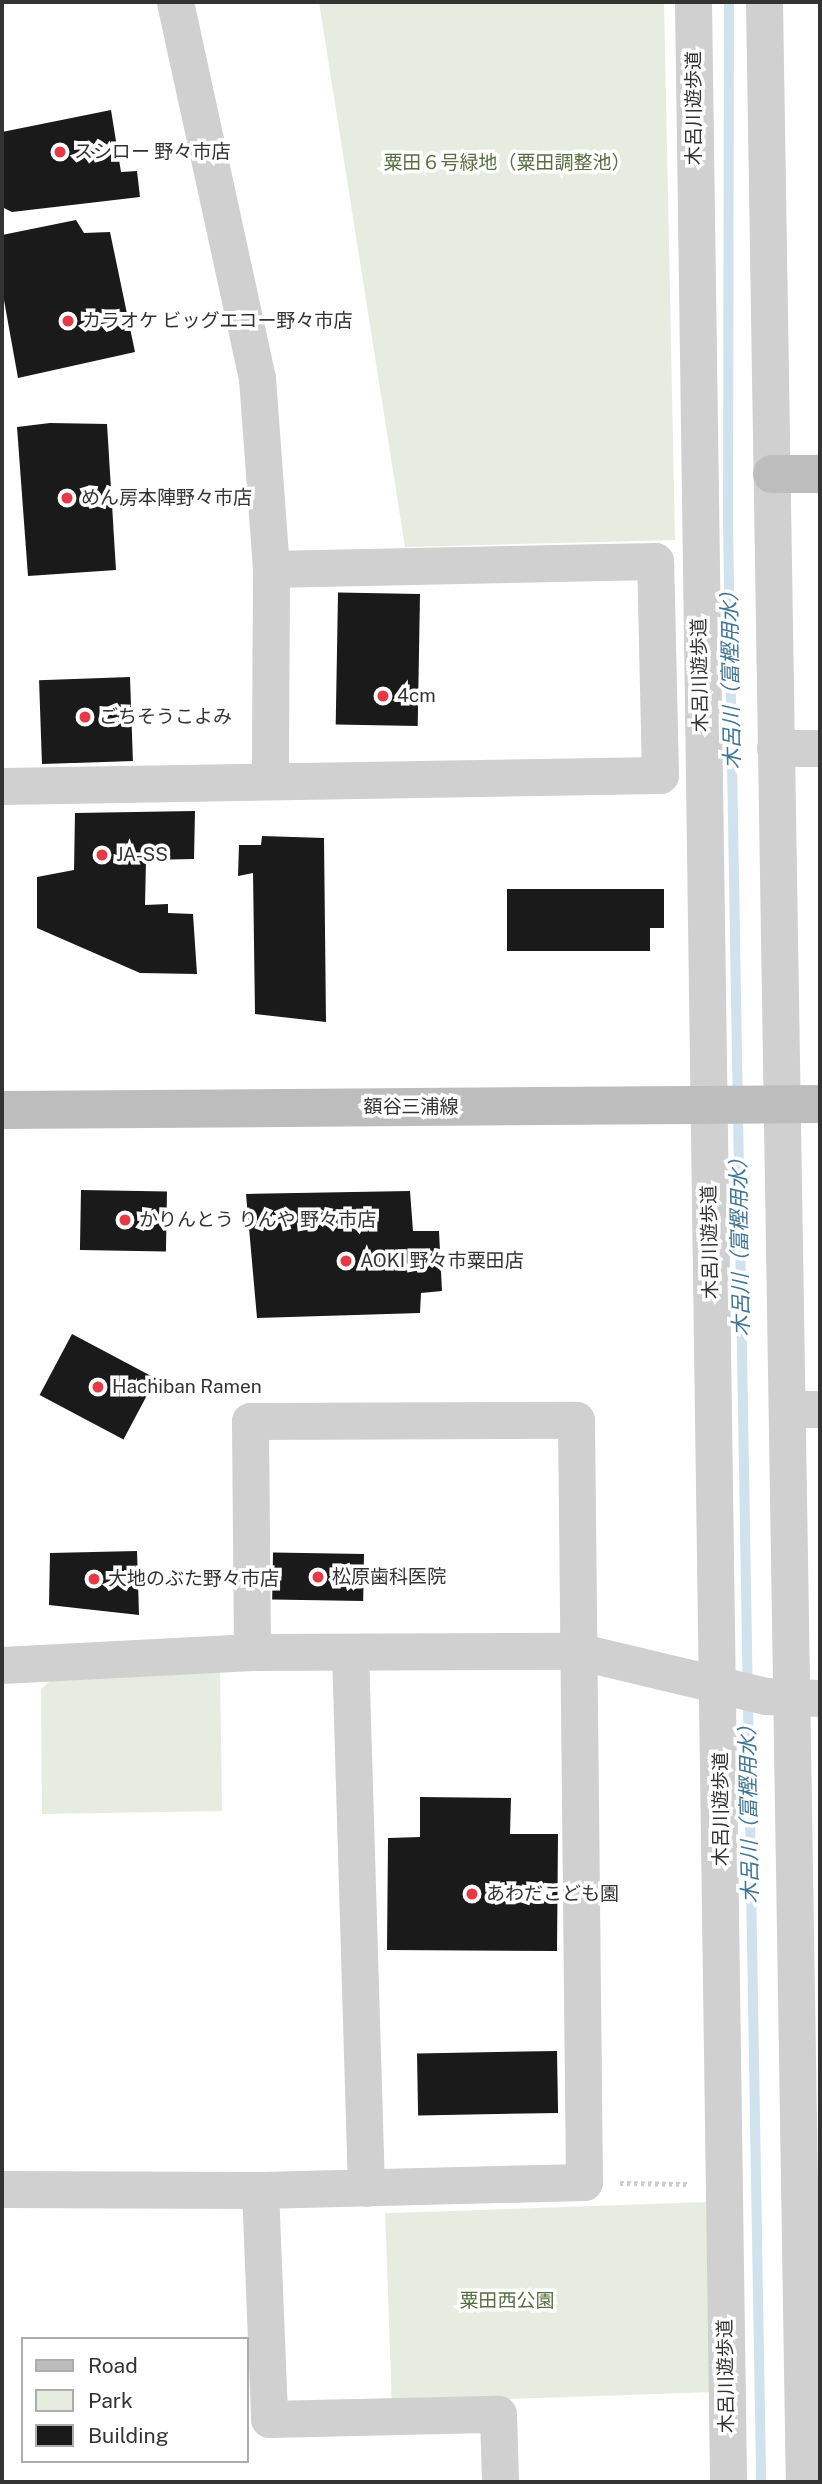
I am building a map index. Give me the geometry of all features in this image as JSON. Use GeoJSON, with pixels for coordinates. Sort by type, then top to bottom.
{"type":"FeatureCollection","features":[{"type":"Feature","properties":{"kind":"main road"},"geometry":{"type":"LineString","coordinates":[[772,474],[820,474]]}},
{"type":"Feature","properties":{"kind":"main road","name":"額谷三浦線"},"geometry":{"type":"LineString","coordinates":[[2,1110],[789,1105]]}},
{"type":"Feature","properties":{"kind":"street"},"geometry":{"type":"LineString","coordinates":[[175,2],[257,378],[271,569],[270,779]]}},
{"type":"Feature","properties":{"kind":"street","name":"木呂川遊歩道"},"geometry":{"type":"LineString","coordinates":[[693,2],[716,1105],[724,1686],[721,2185],[728,2482]]}},
{"type":"Feature","properties":{"kind":"street"},"geometry":{"type":"LineString","coordinates":[[764,2],[775,748],[804,1409],[792,1696],[809,2180],[812,2387],[804,2482]]}},
{"type":"Feature","properties":{"kind":"street"},"geometry":{"type":"LineString","coordinates":[[2,786],[270,779],[660,775],[655,561],[271,569]]}},
{"type":"Feature","properties":{"kind":"street"},"geometry":{"type":"LineString","coordinates":[[775,748],[820,748]]}},
{"type":"Feature","properties":{"kind":"street"},"geometry":{"type":"LineString","coordinates":[[2,2189],[260,2190],[584,2182],[576,1420],[250,1421],[252,1652]]}},
{"type":"Feature","properties":{"kind":"street"},"geometry":{"type":"LineString","coordinates":[[2,1665],[252,1652],[577,1651],[724,1686],[792,1696]]}},
{"type":"Feature","properties":{"kind":"street"},"geometry":{"type":"LineString","coordinates":[[350,1652],[366,2188]]}},
{"type":"Feature","properties":{"kind":"street"},"geometry":{"type":"LineString","coordinates":[[260,2190],[269,2419],[498,2414],[500,2482]]}},
{"type":"Feature","properties":{"kind":"path"},"geometry":{"type":"LineString","coordinates":[[584,2182],[721,2185]]}},
{"type":"Feature","properties":{"kind":"green space","name":"粟田６号緑地（粟田調整池）"},"geometry":{"type":"Polygon","coordinates":[[[319,2],[664,2],[675,540],[405,547],[319,2]]]}},
{"type":"Feature","properties":{"kind":"green space"},"geometry":{"type":"Polygon","coordinates":[[[220,1668],[222,1811],[42,1814],[41,1689],[60,1673],[220,1668]]]}},
{"type":"Feature","properties":{"kind":"green space","name":"粟田西公園"},"geometry":{"type":"Polygon","coordinates":[[[708,2202],[715,2392],[392,2403],[385,2213],[708,2202]]]}},
{"type":"Feature","properties":{"kind":"building","name":"スシロー 野々市店"},"geometry":{"type":"Polygon","coordinates":[[[111,110],[121,172],[137,171],[140,197],[12,212],[2,207],[2,132],[111,110]]]}},
{"type":"Feature","properties":{"kind":"building","name":"カラオケ ビッグエコー野々市店"},"geometry":{"type":"Polygon","coordinates":[[[76,220],[84,233],[110,232],[135,352],[18,378],[2,289],[2,235],[76,220]]]}},
{"type":"Feature","properties":{"kind":"building","name":"めん房本陣野々市店"},"geometry":{"type":"Polygon","coordinates":[[[50,423],[107,424],[116,570],[28,576],[17,427],[50,423]]]}},
{"type":"Feature","properties":{"kind":"building"},"geometry":{"type":"Polygon","coordinates":[[[338,593],[420,594],[418,726],[336,725],[338,593]]]}},
{"type":"Feature","properties":{"kind":"building","name":"ごちそうこよみ"},"geometry":{"type":"Polygon","coordinates":[[[130,677],[133,761],[42,764],[39,680],[130,677]]]}},
{"type":"Feature","properties":{"kind":"building"},"geometry":{"type":"Polygon","coordinates":[[[195,811],[194,859],[146,860],[145,905],[168,904],[168,913],[193,914],[197,974],[140,973],[37,928],[37,877],[74,870],[75,813],[195,811]]]}},
{"type":"Feature","properties":{"kind":"building"},"geometry":{"type":"Polygon","coordinates":[[[262,836],[324,838],[326,1022],[255,1014],[253,873],[238,876],[239,845],[261,845],[262,836]]]}},
{"type":"Feature","properties":{"kind":"building"},"geometry":{"type":"Polygon","coordinates":[[[507,889],[664,889],[664,928],[650,928],[650,951],[507,951],[507,889]]]}},
{"type":"Feature","properties":{"kind":"building","name":"かりんとう りんや 野々市店"},"geometry":{"type":"Polygon","coordinates":[[[81,1190],[167,1192],[166,1251],[80,1250],[81,1190]]]}},
{"type":"Feature","properties":{"kind":"building","name":"AOKI 野々市粟田店"},"geometry":{"type":"Polygon","coordinates":[[[410,1191],[413,1231],[439,1231],[442,1291],[421,1293],[420,1313],[257,1318],[246,1194],[410,1191]]]}},
{"type":"Feature","properties":{"kind":"building","name":"Hachiban Ramen"},"geometry":{"type":"Polygon","coordinates":[[[72,1334],[156,1379],[123,1440],[40,1395],[72,1334]]]}},
{"type":"Feature","properties":{"kind":"building","name":"大地のぶた野々市店"},"geometry":{"type":"Polygon","coordinates":[[[137,1551],[139,1615],[49,1605],[50,1553],[137,1551]]]}},
{"type":"Feature","properties":{"kind":"building","name":"松原歯科医院"},"geometry":{"type":"Polygon","coordinates":[[[273,1552],[364,1554],[363,1601],[272,1599],[273,1552]]]}},
{"type":"Feature","properties":{"kind":"building","name":"あわだこども園"},"geometry":{"type":"Polygon","coordinates":[[[420,1797],[511,1798],[510,1834],[558,1834],[557,1951],[387,1950],[388,1838],[420,1837],[420,1797]]]}},
{"type":"Feature","properties":{"kind":"building"},"geometry":{"type":"Polygon","coordinates":[[[557,2051],[558,2113],[418,2115],[417,2053],[557,2051]]]}},
{"type":"Feature","properties":{"kind":"waterway","name":"木呂川（富樫用水）"},"geometry":{"type":"LineString","coordinates":[[729,2],[728,524],[761,2482]]}},
{"type":"Feature","properties":{"kind":"place","name":"スシロー 野々市店"},"geometry":{"type":"Point","coordinates":[60,152]}},
{"type":"Feature","properties":{"kind":"place","name":"カラオケ ビッグエコー野々市店"},"geometry":{"type":"Point","coordinates":[68,321]}},
{"type":"Feature","properties":{"kind":"place","name":"めん房本陣野々市店"},"geometry":{"type":"Point","coordinates":[67,498]}},
{"type":"Feature","properties":{"kind":"place","name":"4cm"},"geometry":{"type":"Point","coordinates":[383,696]}},
{"type":"Feature","properties":{"kind":"place","name":"ごちそうこよみ"},"geometry":{"type":"Point","coordinates":[85,717]}},
{"type":"Feature","properties":{"kind":"place","name":"JA-SS"},"geometry":{"type":"Point","coordinates":[102,855]}},
{"type":"Feature","properties":{"kind":"place","name":"かりんとう りんや 野々市店"},"geometry":{"type":"Point","coordinates":[125,1220]}},
{"type":"Feature","properties":{"kind":"place","name":"AOKI 野々市粟田店"},"geometry":{"type":"Point","coordinates":[346,1261]}},
{"type":"Feature","properties":{"kind":"place","name":"Hachiban Ramen"},"geometry":{"type":"Point","coordinates":[98,1387]}},
{"type":"Feature","properties":{"kind":"place","name":"松原歯科医院"},"geometry":{"type":"Point","coordinates":[318,1577]}},
{"type":"Feature","properties":{"kind":"place","name":"大地のぶた野々市店"},"geometry":{"type":"Point","coordinates":[94,1579]}},
{"type":"Feature","properties":{"kind":"place","name":"あわだこども園"},"geometry":{"type":"Point","coordinates":[472,1894]}}]}
